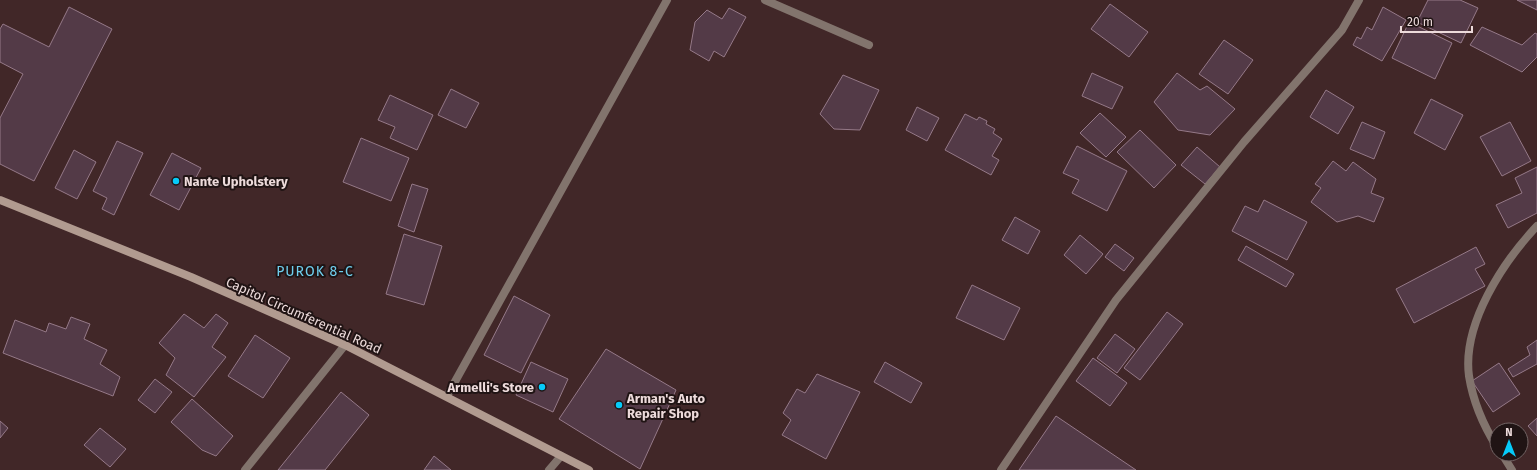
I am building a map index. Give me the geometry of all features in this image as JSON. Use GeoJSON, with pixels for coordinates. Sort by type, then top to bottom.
{"type":"FeatureCollection","features":[{"type":"Feature","properties":{"kind":"main road","name":"Capitol Circumferential Road"},"geometry":{"type":"LineString","coordinates":[[0,200],[191,277],[345,345],[589,470]]}},
{"type":"Feature","properties":{"kind":"street"},"geometry":{"type":"LineString","coordinates":[[447,396],[667,0]]}},
{"type":"Feature","properties":{"kind":"street"},"geometry":{"type":"LineString","coordinates":[[764,0],[869,46]]}},
{"type":"Feature","properties":{"kind":"street"},"geometry":{"type":"LineString","coordinates":[[1001,470],[1116,300],[1244,142],[1342,30],[1358,0]]}},
{"type":"Feature","properties":{"kind":"street"},"geometry":{"type":"LineString","coordinates":[[1489,435],[1474,401],[1469,374],[1470,347],[1479,312],[1502,272],[1525,239],[1537,226]]}},
{"type":"Feature","properties":{"kind":"street"},"geometry":{"type":"LineString","coordinates":[[245,470],[345,345]]}},
{"type":"Feature","properties":{"kind":"street"},"geometry":{"type":"LineString","coordinates":[[549,470],[561,456]]}},
{"type":"Feature","properties":{"kind":"building"},"geometry":{"type":"Polygon","coordinates":[[[1428,0],[1460,0],[1478,8],[1461,43],[1417,22],[1428,0]]]}},
{"type":"Feature","properties":{"kind":"building"},"geometry":{"type":"Polygon","coordinates":[[[1517,0],[1537,0],[1537,10],[1517,0]]]}},
{"type":"Feature","properties":{"kind":"building"},"geometry":{"type":"Polygon","coordinates":[[[1110,4],[1148,32],[1129,57],[1091,29],[1110,4]]]}},
{"type":"Feature","properties":{"kind":"building"},"geometry":{"type":"Polygon","coordinates":[[[69,7],[112,29],[34,181],[0,164],[0,118],[23,74],[0,62],[0,29],[3,24],[49,47],[69,7]]]}},
{"type":"Feature","properties":{"kind":"building"},"geometry":{"type":"Polygon","coordinates":[[[1383,7],[1406,20],[1382,61],[1353,45],[1357,37],[1361,39],[1367,27],[1372,30],[1383,7]]]}},
{"type":"Feature","properties":{"kind":"building"},"geometry":{"type":"Polygon","coordinates":[[[729,8],[746,17],[724,57],[714,51],[709,61],[690,50],[695,22],[707,10],[722,19],[729,8]]]}},
{"type":"Feature","properties":{"kind":"building"},"geometry":{"type":"Polygon","coordinates":[[[1409,22],[1452,43],[1435,79],[1392,58],[1409,22]]]}},
{"type":"Feature","properties":{"kind":"building"},"geometry":{"type":"Polygon","coordinates":[[[1482,27],[1522,45],[1535,33],[1537,34],[1537,57],[1522,72],[1470,45],[1482,27]]]}},
{"type":"Feature","properties":{"kind":"building"},"geometry":{"type":"Polygon","coordinates":[[[1224,40],[1253,60],[1228,94],[1199,74],[1224,40]]]}},
{"type":"Feature","properties":{"kind":"building"},"geometry":{"type":"Polygon","coordinates":[[[1092,73],[1123,87],[1112,109],[1082,96],[1092,73]]]}},
{"type":"Feature","properties":{"kind":"building"},"geometry":{"type":"Polygon","coordinates":[[[1177,73],[1200,90],[1207,86],[1235,109],[1210,135],[1178,130],[1154,102],[1177,73]]]}},
{"type":"Feature","properties":{"kind":"building"},"geometry":{"type":"Polygon","coordinates":[[[843,75],[879,90],[860,130],[834,129],[820,114],[843,75]]]}},
{"type":"Feature","properties":{"kind":"building"},"geometry":{"type":"Polygon","coordinates":[[[451,89],[479,103],[466,128],[438,115],[451,89]]]}},
{"type":"Feature","properties":{"kind":"building"},"geometry":{"type":"Polygon","coordinates":[[[1326,90],[1354,107],[1338,134],[1310,117],[1326,90]]]}},
{"type":"Feature","properties":{"kind":"building"},"geometry":{"type":"Polygon","coordinates":[[[390,95],[433,115],[417,150],[390,138],[395,127],[378,120],[390,95]]]}},
{"type":"Feature","properties":{"kind":"building"},"geometry":{"type":"Polygon","coordinates":[[[1431,99],[1463,115],[1445,150],[1414,133],[1431,99]]]}},
{"type":"Feature","properties":{"kind":"building"},"geometry":{"type":"Polygon","coordinates":[[[917,107],[939,118],[927,141],[906,130],[917,107]]]}},
{"type":"Feature","properties":{"kind":"building"},"geometry":{"type":"Polygon","coordinates":[[[1100,113],[1126,137],[1106,157],[1080,133],[1100,113]]]}},
{"type":"Feature","properties":{"kind":"building"},"geometry":{"type":"Polygon","coordinates":[[[965,114],[977,120],[979,117],[987,121],[986,124],[995,129],[993,133],[1002,139],[992,156],[999,160],[991,175],[945,150],[965,114]]]}},
{"type":"Feature","properties":{"kind":"building"},"geometry":{"type":"Polygon","coordinates":[[[1362,122],[1385,132],[1374,159],[1350,149],[1362,122]]]}},
{"type":"Feature","properties":{"kind":"building"},"geometry":{"type":"Polygon","coordinates":[[[1510,122],[1531,161],[1502,176],[1480,137],[1510,122]]]}},
{"type":"Feature","properties":{"kind":"building"},"geometry":{"type":"Polygon","coordinates":[[[1140,130],[1176,165],[1154,188],[1117,152],[1140,130]]]}},
{"type":"Feature","properties":{"kind":"building"},"geometry":{"type":"Polygon","coordinates":[[[361,138],[409,158],[391,201],[343,182],[361,138]]]}},
{"type":"Feature","properties":{"kind":"building"},"geometry":{"type":"Polygon","coordinates":[[[117,141],[143,153],[114,215],[102,209],[107,198],[93,191],[117,141]]]}},
{"type":"Feature","properties":{"kind":"building"},"geometry":{"type":"Polygon","coordinates":[[[1077,146],[1127,171],[1107,211],[1072,193],[1079,180],[1063,173],[1077,146]]]}},
{"type":"Feature","properties":{"kind":"building"},"geometry":{"type":"Polygon","coordinates":[[[1197,147],[1220,167],[1205,184],[1181,165],[1197,147]]]}},
{"type":"Feature","properties":{"kind":"building"},"geometry":{"type":"Polygon","coordinates":[[[74,150],[96,162],[77,199],[55,188],[74,150]]]}},
{"type":"Feature","properties":{"kind":"building","name":"Nante Upholstery"},"geometry":{"type":"Polygon","coordinates":[[[172,153],[201,168],[179,210],[150,195],[172,153]]]}},
{"type":"Feature","properties":{"kind":"building"},"geometry":{"type":"Polygon","coordinates":[[[1333,161],[1346,171],[1353,162],[1376,179],[1371,193],[1384,198],[1374,222],[1358,216],[1337,222],[1311,202],[1321,188],[1315,184],[1333,161]]]}},
{"type":"Feature","properties":{"kind":"building"},"geometry":{"type":"Polygon","coordinates":[[[1537,167],[1537,213],[1508,228],[1496,205],[1522,193],[1515,178],[1537,167]]]}},
{"type":"Feature","properties":{"kind":"building"},"geometry":{"type":"Polygon","coordinates":[[[412,184],[428,189],[414,232],[398,226],[412,184]]]}},
{"type":"Feature","properties":{"kind":"building"},"geometry":{"type":"Polygon","coordinates":[[[1264,200],[1307,222],[1287,260],[1232,231],[1245,206],[1258,212],[1264,200]]]}},
{"type":"Feature","properties":{"kind":"building"},"geometry":{"type":"Polygon","coordinates":[[[1015,217],[1040,231],[1028,254],[1002,240],[1015,217]]]}},
{"type":"Feature","properties":{"kind":"building"},"geometry":{"type":"Polygon","coordinates":[[[404,234],[442,246],[424,305],[386,294],[404,234]]]}},
{"type":"Feature","properties":{"kind":"building"},"geometry":{"type":"Polygon","coordinates":[[[1080,235],[1103,254],[1086,274],[1064,255],[1080,235]]]}},
{"type":"Feature","properties":{"kind":"building"},"geometry":{"type":"Polygon","coordinates":[[[1115,244],[1134,258],[1124,271],[1105,257],[1115,244]]]}},
{"type":"Feature","properties":{"kind":"building"},"geometry":{"type":"Polygon","coordinates":[[[1246,246],[1294,274],[1286,287],[1238,260],[1246,246]]]}},
{"type":"Feature","properties":{"kind":"building"},"geometry":{"type":"Polygon","coordinates":[[[1476,247],[1485,264],[1475,269],[1485,286],[1414,323],[1396,289],[1476,247]]]}},
{"type":"Feature","properties":{"kind":"building"},"geometry":{"type":"Polygon","coordinates":[[[972,285],[1020,308],[1004,340],[956,318],[972,285]]]}},
{"type":"Feature","properties":{"kind":"building"},"geometry":{"type":"Polygon","coordinates":[[[514,296],[550,315],[521,373],[484,355],[514,296]]]}},
{"type":"Feature","properties":{"kind":"building"},"geometry":{"type":"Polygon","coordinates":[[[1167,312],[1183,324],[1140,380],[1124,368],[1167,312]]]}},
{"type":"Feature","properties":{"kind":"building"},"geometry":{"type":"Polygon","coordinates":[[[184,314],[204,328],[216,314],[228,323],[212,347],[226,357],[194,397],[166,375],[175,358],[159,343],[184,314]]]}},
{"type":"Feature","properties":{"kind":"building"},"geometry":{"type":"Polygon","coordinates":[[[71,317],[90,324],[84,339],[107,350],[100,364],[120,377],[113,396],[3,353],[15,320],[46,332],[49,323],[66,329],[71,317]]]}},
{"type":"Feature","properties":{"kind":"building"},"geometry":{"type":"Polygon","coordinates":[[[1115,334],[1135,349],[1117,373],[1097,358],[1115,334]]]}},
{"type":"Feature","properties":{"kind":"building"},"geometry":{"type":"Polygon","coordinates":[[[255,335],[290,358],[263,398],[228,376],[255,335]]]}},
{"type":"Feature","properties":{"kind":"building"},"geometry":{"type":"Polygon","coordinates":[[[1537,340],[1537,364],[1513,377],[1508,369],[1530,355],[1527,347],[1537,340]]]}},
{"type":"Feature","properties":{"kind":"building","name":"Arman's Auto Repair Shop"},"geometry":{"type":"Polygon","coordinates":[[[606,349],[676,390],[640,469],[559,419],[606,349]]]}},
{"type":"Feature","properties":{"kind":"building"},"geometry":{"type":"Polygon","coordinates":[[[1093,358],[1127,383],[1110,406],[1076,381],[1093,358]]]}},
{"type":"Feature","properties":{"kind":"building","name":"Armelli's Store"},"geometry":{"type":"Polygon","coordinates":[[[531,362],[568,379],[553,412],[516,395],[531,362]]]}},
{"type":"Feature","properties":{"kind":"building"},"geometry":{"type":"Polygon","coordinates":[[[885,362],[922,383],[911,403],[874,382],[885,362]]]}},
{"type":"Feature","properties":{"kind":"building"},"geometry":{"type":"Polygon","coordinates":[[[1499,363],[1520,394],[1493,412],[1472,381],[1499,363]]]}},
{"type":"Feature","properties":{"kind":"building"},"geometry":{"type":"Polygon","coordinates":[[[817,374],[860,392],[826,459],[782,435],[791,420],[783,413],[797,389],[805,393],[817,374]]]}},
{"type":"Feature","properties":{"kind":"building"},"geometry":{"type":"Polygon","coordinates":[[[155,379],[172,392],[155,413],[138,400],[155,379]]]}},
{"type":"Feature","properties":{"kind":"building"},"geometry":{"type":"Polygon","coordinates":[[[341,392],[369,415],[325,470],[278,470],[341,392]]]}},
{"type":"Feature","properties":{"kind":"building"},"geometry":{"type":"Polygon","coordinates":[[[192,399],[233,436],[216,456],[202,450],[171,422],[192,399]]]}},
{"type":"Feature","properties":{"kind":"building"},"geometry":{"type":"Polygon","coordinates":[[[1056,416],[1136,470],[1019,470],[1056,416]]]}},
{"type":"Feature","properties":{"kind":"building"},"geometry":{"type":"Polygon","coordinates":[[[1537,418],[1537,436],[1529,427],[1529,425],[1537,418]]]}},
{"type":"Feature","properties":{"kind":"building"},"geometry":{"type":"Polygon","coordinates":[[[0,421],[8,428],[0,438],[0,421]]]}},
{"type":"Feature","properties":{"kind":"building"},"geometry":{"type":"Polygon","coordinates":[[[100,428],[126,449],[110,467],[84,445],[100,428]]]}},
{"type":"Feature","properties":{"kind":"building"},"geometry":{"type":"Polygon","coordinates":[[[434,456],[451,470],[424,470],[434,456]]]}},
{"type":"Feature","properties":{"kind":"place","name":"Nante Upholstery"},"geometry":{"type":"Point","coordinates":[176,181]}},
{"type":"Feature","properties":{"kind":"place","name":"Armelli's Store"},"geometry":{"type":"Point","coordinates":[542,387]}},
{"type":"Feature","properties":{"kind":"place","name":"Arman's Auto Repair Shop"},"geometry":{"type":"Point","coordinates":[619,405]}},
{"type":"Feature","properties":{"kind":"district","name":"PUROK 8-C"},"geometry":{"type":"Point","coordinates":[315,271]}}]}
